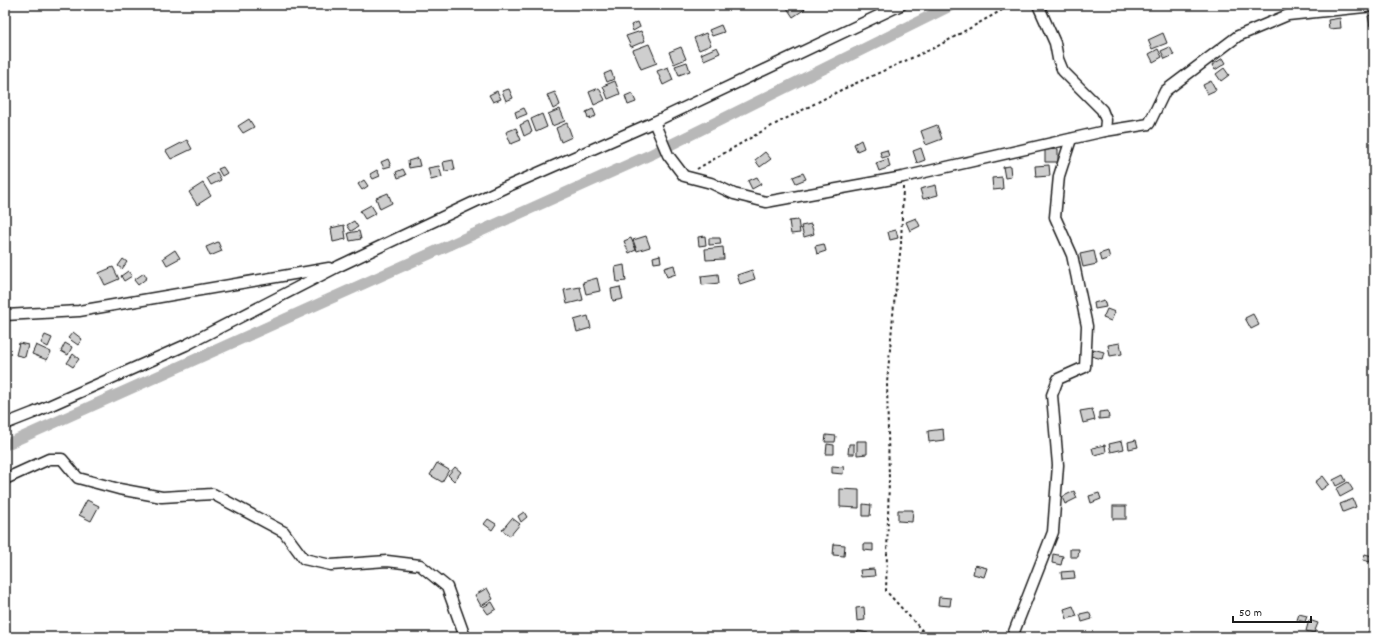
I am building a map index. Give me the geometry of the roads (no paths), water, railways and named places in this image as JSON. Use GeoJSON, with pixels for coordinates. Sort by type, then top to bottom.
{"type":"FeatureCollection","features":[{"type":"Feature","properties":{"kind":"street"},"geometry":{"type":"LineString","coordinates":[[5,424],[186,345],[339,266],[504,188],[656,127],[901,5]]}},
{"type":"Feature","properties":{"kind":"street"},"geometry":{"type":"LineString","coordinates":[[1038,5],[1047,29],[1055,43],[1058,59],[1063,71],[1102,110],[1106,120],[1105,131]]}},
{"type":"Feature","properties":{"kind":"street"},"geometry":{"type":"LineString","coordinates":[[656,127],[668,155],[684,176],[711,183],[734,194],[766,202],[903,177],[1105,131],[1149,124],[1166,91],[1238,36],[1288,15],[1374,6]]}},
{"type":"Feature","properties":{"kind":"street"},"geometry":{"type":"LineString","coordinates":[[1012,637],[1053,532],[1058,464],[1052,395],[1058,379],[1085,367],[1087,326],[1072,255],[1055,217],[1059,176],[1071,139]]}},
{"type":"Feature","properties":{"kind":"street"},"geometry":{"type":"LineString","coordinates":[[5,315],[79,311],[339,266]]}},
{"type":"Feature","properties":{"kind":"street"},"geometry":{"type":"LineString","coordinates":[[5,479],[50,459],[62,459],[78,478],[119,490],[162,497],[213,494],[284,532],[304,559],[331,565],[387,561],[420,565],[447,587],[465,637]]}},
{"type":"Feature","properties":{"kind":"waterway"},"geometry":{"type":"LineString","coordinates":[[5,445],[652,154],[952,5]]}}]}
